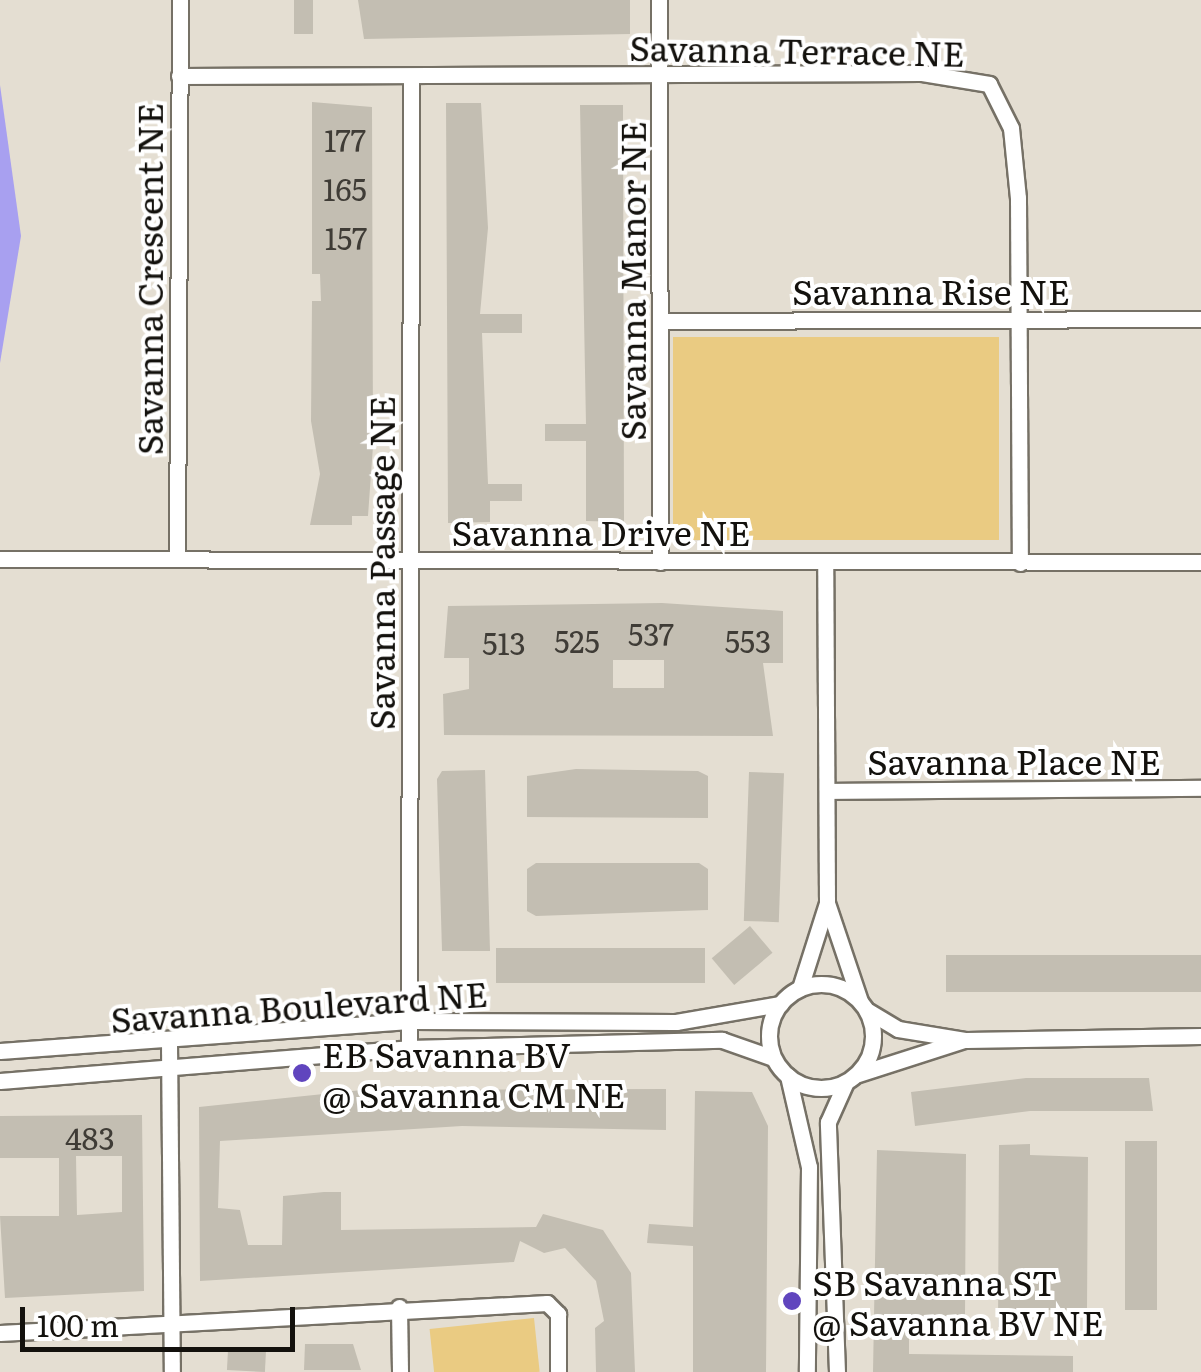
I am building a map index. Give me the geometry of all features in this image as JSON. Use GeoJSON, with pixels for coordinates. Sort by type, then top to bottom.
{"type":"FeatureCollection","features":[{"type":"Feature","properties":{"kind":"street","name":"Savanna Crescent NE"},"geometry":{"type":"LineString","coordinates":[[177,559],[180,0]]}},
{"type":"Feature","properties":{"kind":"street","name":"Savanna Manor NE"},"geometry":{"type":"LineString","coordinates":[[659,0],[660,562]]}},
{"type":"Feature","properties":{"kind":"street","name":"Savanna Terrace NE"},"geometry":{"type":"LineString","coordinates":[[179,76],[922,74],[989,84],[1014,149],[1020,563]]}},
{"type":"Feature","properties":{"kind":"street","name":"Savanna Passage NE"},"geometry":{"type":"LineString","coordinates":[[409,1048],[410,78]]}},
{"type":"Feature","properties":{"kind":"street","name":"Savanna Rise NE"},"geometry":{"type":"LineString","coordinates":[[661,321],[1201,319]]}},
{"type":"Feature","properties":{"kind":"street","name":"Savanna Drive NE"},"geometry":{"type":"LineString","coordinates":[[0,558],[826,564],[1201,562]]}},
{"type":"Feature","properties":{"kind":"street"},"geometry":{"type":"LineString","coordinates":[[800,988],[827,902],[826,564]]}},
{"type":"Feature","properties":{"kind":"street","name":"Savanna Place NE"},"geometry":{"type":"LineString","coordinates":[[827,791],[1201,788]]}},
{"type":"Feature","properties":{"kind":"street"},"geometry":{"type":"LineString","coordinates":[[827,902],[874,1044],[828,1122],[837,1372]]}},
{"type":"Feature","properties":{"kind":"street"},"geometry":{"type":"LineString","coordinates":[[966,1040],[852,1079],[812,1088],[788,1076],[773,1058],[769,1028],[780,1004],[800,988],[826,984],[898,1029],[966,1040],[1201,1036]]}},
{"type":"Feature","properties":{"kind":"street","name":"Savanna Boulevard NE"},"geometry":{"type":"LineString","coordinates":[[0,1051],[169,1043],[409,1021],[676,1022],[780,1004]]}},
{"type":"Feature","properties":{"kind":"street","name":"Savanna Boulevard NE"},"geometry":{"type":"LineString","coordinates":[[0,1080],[172,1071],[409,1048],[732,1040],[773,1058]]}},
{"type":"Feature","properties":{"kind":"street"},"geometry":{"type":"LineString","coordinates":[[169,1043],[172,1372]]}},
{"type":"Feature","properties":{"kind":"street"},"geometry":{"type":"LineString","coordinates":[[788,1076],[809,1167],[807,1372]]}},
{"type":"Feature","properties":{"kind":"street"},"geometry":{"type":"LineString","coordinates":[[0,1333],[173,1327],[400,1307],[546,1303],[558,1314],[558,1372]]}},
{"type":"Feature","properties":{"kind":"street"},"geometry":{"type":"LineString","coordinates":[[400,1307],[400,1372]]}},
{"type":"Feature","properties":{"kind":"shaded area"},"geometry":{"type":"Polygon","coordinates":[[[0,85],[21,236],[0,363],[0,85]]]}},
{"type":"Feature","properties":{"kind":"shaded area"},"geometry":{"type":"Polygon","coordinates":[[[673,337],[999,337],[999,540],[673,540],[673,337]]]}},
{"type":"Feature","properties":{"kind":"shaded area"},"geometry":{"type":"Polygon","coordinates":[[[534,1318],[540,1372],[434,1372],[430,1329],[534,1318]]]}},
{"type":"Feature","properties":{"kind":"building"},"geometry":{"type":"Polygon","coordinates":[[[294,0],[313,0],[313,34],[294,34],[294,0]]]}},
{"type":"Feature","properties":{"kind":"building"},"geometry":{"type":"Polygon","coordinates":[[[358,0],[630,0],[630,34],[364,39],[358,0]]]}},
{"type":"Feature","properties":{"kind":"building"},"geometry":{"type":"Polygon","coordinates":[[[312,102],[372,107],[373,446],[368,516],[352,516],[352,525],[310,525],[320,474],[311,421],[312,301],[321,301],[320,274],[312,274],[312,102]]]}},
{"type":"Feature","properties":{"kind":"building"},"geometry":{"type":"Polygon","coordinates":[[[446,103],[481,103],[488,228],[480,314],[522,314],[522,333],[482,333],[488,484],[522,484],[522,501],[490,501],[490,522],[448,523],[446,103]]]}},
{"type":"Feature","properties":{"kind":"building"},"geometry":{"type":"Polygon","coordinates":[[[580,105],[623,105],[624,522],[586,521],[586,441],[545,441],[545,424],[586,424],[580,105]]]}},
{"type":"Feature","properties":{"kind":"building"},"geometry":{"type":"Polygon","coordinates":[[[662,603],[783,611],[783,663],[763,663],[773,736],[444,735],[443,694],[469,689],[469,658],[444,658],[448,606],[662,603]],[[613,660],[613,688],[664,688],[664,660],[613,660]]]}},
{"type":"Feature","properties":{"kind":"building"},"geometry":{"type":"Polygon","coordinates":[[[576,769],[698,771],[708,776],[708,818],[527,817],[527,776],[576,769]]]}},
{"type":"Feature","properties":{"kind":"building"},"geometry":{"type":"Polygon","coordinates":[[[485,770],[490,951],[442,951],[437,779],[442,771],[485,770]]]}},
{"type":"Feature","properties":{"kind":"building"},"geometry":{"type":"Polygon","coordinates":[[[749,772],[784,773],[779,922],[744,921],[749,772]]]}},
{"type":"Feature","properties":{"kind":"building"},"geometry":{"type":"Polygon","coordinates":[[[536,863],[699,863],[708,869],[708,910],[536,916],[527,911],[527,869],[536,863]]]}},
{"type":"Feature","properties":{"kind":"building"},"geometry":{"type":"Polygon","coordinates":[[[750,926],[772,953],[734,985],[712,958],[750,926]]]}},
{"type":"Feature","properties":{"kind":"building"},"geometry":{"type":"Polygon","coordinates":[[[496,948],[705,948],[705,983],[496,983],[496,948]]]}},
{"type":"Feature","properties":{"kind":"building"},"geometry":{"type":"Polygon","coordinates":[[[946,955],[1201,955],[1201,992],[946,992],[946,955]]]}},
{"type":"Feature","properties":{"kind":"building"},"geometry":{"type":"Polygon","coordinates":[[[1026,1078],[1149,1078],[1153,1111],[1030,1111],[915,1126],[911,1092],[1026,1078]]]}},
{"type":"Feature","properties":{"kind":"building"},"geometry":{"type":"Polygon","coordinates":[[[666,1089],[666,1130],[462,1126],[220,1141],[218,1208],[240,1210],[248,1245],[282,1245],[283,1196],[324,1192],[341,1192],[341,1230],[536,1227],[543,1214],[603,1230],[631,1273],[635,1372],[596,1372],[595,1328],[604,1321],[596,1281],[565,1248],[544,1253],[520,1241],[514,1262],[200,1281],[199,1107],[362,1090],[666,1089]]]}},
{"type":"Feature","properties":{"kind":"building"},"geometry":{"type":"Polygon","coordinates":[[[695,1091],[752,1092],[768,1126],[766,1372],[693,1372],[693,1246],[647,1243],[649,1224],[693,1227],[695,1091]]]}},
{"type":"Feature","properties":{"kind":"building"},"geometry":{"type":"Polygon","coordinates":[[[142,1115],[144,1291],[5,1298],[0,1216],[59,1216],[59,1158],[0,1158],[0,1116],[142,1115]],[[76,1156],[77,1215],[122,1212],[122,1156],[76,1156]]]}},
{"type":"Feature","properties":{"kind":"building"},"geometry":{"type":"Polygon","coordinates":[[[1125,1141],[1157,1141],[1157,1310],[1125,1310],[1125,1141]]]}},
{"type":"Feature","properties":{"kind":"building"},"geometry":{"type":"Polygon","coordinates":[[[1030,1144],[1030,1155],[1088,1157],[1087,1310],[1031,1310],[1030,1327],[998,1327],[999,1145],[1030,1144]]]}},
{"type":"Feature","properties":{"kind":"building"},"geometry":{"type":"Polygon","coordinates":[[[877,1150],[966,1154],[965,1316],[909,1316],[909,1354],[1073,1356],[1073,1372],[873,1372],[877,1150]]]}},
{"type":"Feature","properties":{"kind":"building"},"geometry":{"type":"Polygon","coordinates":[[[305,1344],[353,1344],[361,1370],[304,1370],[305,1344]]]}},
{"type":"Feature","properties":{"kind":"building"},"geometry":{"type":"Polygon","coordinates":[[[228,1349],[266,1351],[265,1372],[227,1370],[228,1349]]]}},
{"type":"Feature","properties":{"kind":"place","name":"EB Savanna BV @ Savanna CM NE"},"geometry":{"type":"Point","coordinates":[302,1073]}},
{"type":"Feature","properties":{"kind":"place","name":"SB Savanna ST @ Savanna BV NE"},"geometry":{"type":"Point","coordinates":[792,1301]}}]}
